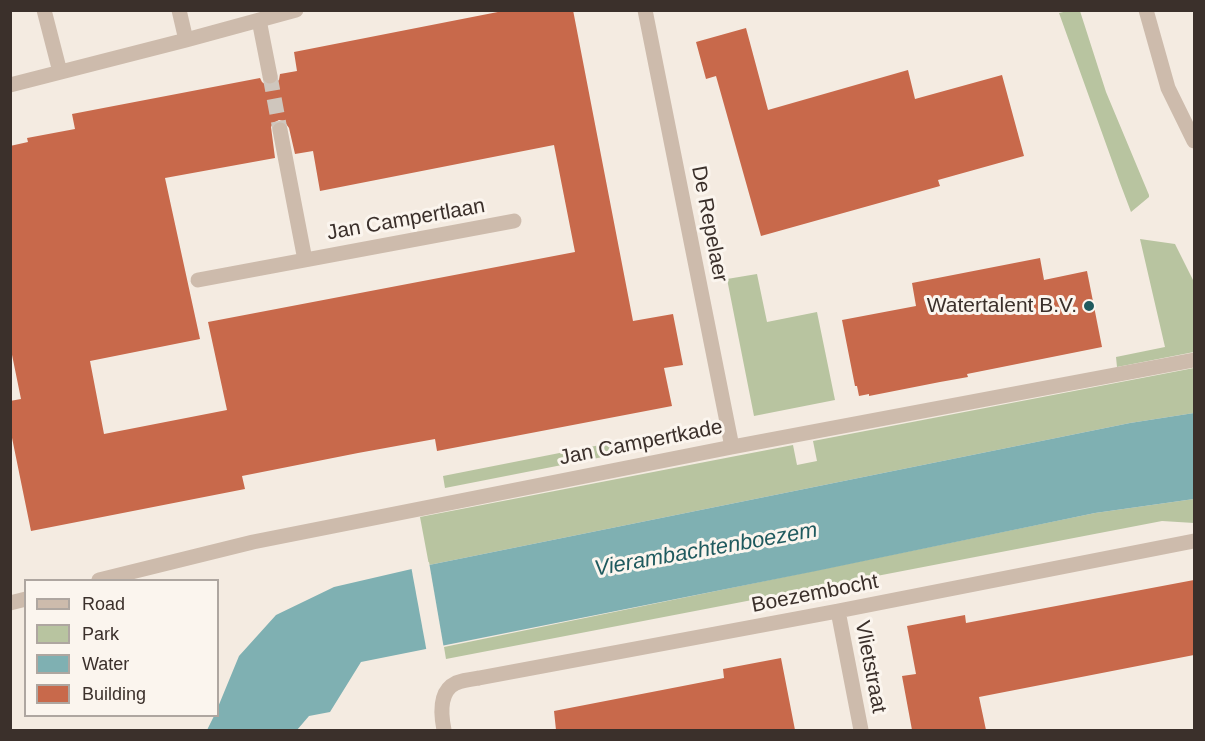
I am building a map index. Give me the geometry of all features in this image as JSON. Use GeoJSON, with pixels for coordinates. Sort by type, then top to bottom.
{"type":"FeatureCollection","features":[{"type":"Feature","properties":{"kind":"street"},"geometry":{"type":"LineString","coordinates":[[44,10],[60,72]]}},
{"type":"Feature","properties":{"kind":"street"},"geometry":{"type":"LineString","coordinates":[[179,10],[186,40]]}},
{"type":"Feature","properties":{"kind":"street"},"geometry":{"type":"LineString","coordinates":[[10,85],[296,10]]}},
{"type":"Feature","properties":{"kind":"street","name":"De Repelaer"},"geometry":{"type":"LineString","coordinates":[[645,10],[732,447]]}},
{"type":"Feature","properties":{"kind":"street"},"geometry":{"type":"LineString","coordinates":[[1146,10],[1168,88],[1194,141]]}},
{"type":"Feature","properties":{"kind":"street"},"geometry":{"type":"LineString","coordinates":[[259,20],[270,76]]}},
{"type":"Feature","properties":{"kind":"street","name":"Jan Campertlaan"},"geometry":{"type":"LineString","coordinates":[[280,130],[305,260]]}},
{"type":"Feature","properties":{"kind":"street","name":"Jan Campertlaan"},"geometry":{"type":"LineString","coordinates":[[198,280],[514,221]]}},
{"type":"Feature","properties":{"kind":"street","name":"Jan Campertkade"},"geometry":{"type":"LineString","coordinates":[[103,579],[254,542],[732,447],[1194,360]]}},
{"type":"Feature","properties":{"kind":"street","name":"Boezembocht"},"geometry":{"type":"LineString","coordinates":[[444,730],[442,707],[446,692],[455,683],[1194,541]]}},
{"type":"Feature","properties":{"kind":"street","name":"Vlietstraat"},"geometry":{"type":"LineString","coordinates":[[838,611],[861,730]]}},
{"type":"Feature","properties":{"kind":"green space"},"geometry":{"type":"Polygon","coordinates":[[[1080,11],[1106,92],[1149,195],[1131,212],[1059,13],[1080,11]]]}},
{"type":"Feature","properties":{"kind":"green space"},"geometry":{"type":"Polygon","coordinates":[[[1140,239],[1175,244],[1194,282],[1194,352],[1117,367],[1116,357],[1165,347],[1140,239]]]}},
{"type":"Feature","properties":{"kind":"green space"},"geometry":{"type":"Polygon","coordinates":[[[757,274],[767,322],[817,312],[835,400],[754,416],[727,279],[757,274]]]}},
{"type":"Feature","properties":{"kind":"green space"},"geometry":{"type":"Polygon","coordinates":[[[1194,368],[1194,413],[1130,423],[429,565],[420,517],[793,445],[797,465],[817,461],[813,441],[1194,368]]]}},
{"type":"Feature","properties":{"kind":"green space"},"geometry":{"type":"Polygon","coordinates":[[[676,430],[679,442],[445,488],[443,476],[676,430]]]}},
{"type":"Feature","properties":{"kind":"green space"},"geometry":{"type":"Polygon","coordinates":[[[1194,499],[1194,523],[1162,521],[446,659],[444,647],[1095,513],[1194,499]]]}},
{"type":"Feature","properties":{"kind":"water","name":"Vierambachtenboezem"},"geometry":{"type":"Polygon","coordinates":[[[1194,413],[1194,499],[1095,513],[361,662],[330,712],[309,716],[297,730],[207,730],[214,717],[219,717],[219,705],[239,656],[276,615],[334,587],[429,565],[1130,423],[1194,413]]]}},
{"type":"Feature","properties":{"kind":"pier"},"geometry":{"type":"Polygon","coordinates":[[[429,562],[444,649],[427,653],[411,566],[429,562]]]}},
{"type":"Feature","properties":{"kind":"building"},"geometry":{"type":"Polygon","coordinates":[[[508,10],[573,10],[633,321],[673,314],[683,365],[664,368],[672,406],[437,451],[435,439],[358,453],[242,476],[245,489],[31,531],[10,428],[10,401],[21,399],[10,345],[10,146],[28,142],[27,138],[75,129],[72,114],[260,78],[266,85],[272,85],[279,80],[280,74],[297,71],[294,52],[508,10]],[[279,120],[271,127],[275,158],[165,178],[200,339],[90,361],[104,434],[227,410],[208,322],[575,252],[554,145],[320,191],[313,151],[295,154],[289,128],[284,121],[279,120]]]}},
{"type":"Feature","properties":{"kind":"building"},"geometry":{"type":"Polygon","coordinates":[[[746,28],[768,110],[908,70],[915,99],[1002,75],[1024,156],[938,180],[940,186],[761,236],[716,76],[706,79],[696,42],[746,28]]]}},
{"type":"Feature","properties":{"kind":"building"},"geometry":{"type":"Polygon","coordinates":[[[1040,258],[1044,280],[1087,271],[1102,347],[967,374],[968,377],[859,396],[842,320],[916,306],[912,283],[1040,258]]]}},
{"type":"Feature","properties":{"kind":"building"},"geometry":{"type":"Polygon","coordinates":[[[1194,580],[1194,655],[979,697],[986,730],[912,730],[902,676],[916,674],[907,626],[965,615],[966,623],[1194,580]]]}},
{"type":"Feature","properties":{"kind":"building"},"geometry":{"type":"Polygon","coordinates":[[[781,658],[795,730],[556,730],[554,711],[724,678],[723,669],[781,658]]]}},
{"type":"Feature","properties":{"kind":"tunnel"},"geometry":{"type":"LineString","coordinates":[[270,76],[280,130]]}},
{"type":"Feature","properties":{"kind":"place","name":"Watertalent B.V."},"geometry":{"type":"Point","coordinates":[1089,306]}}]}
